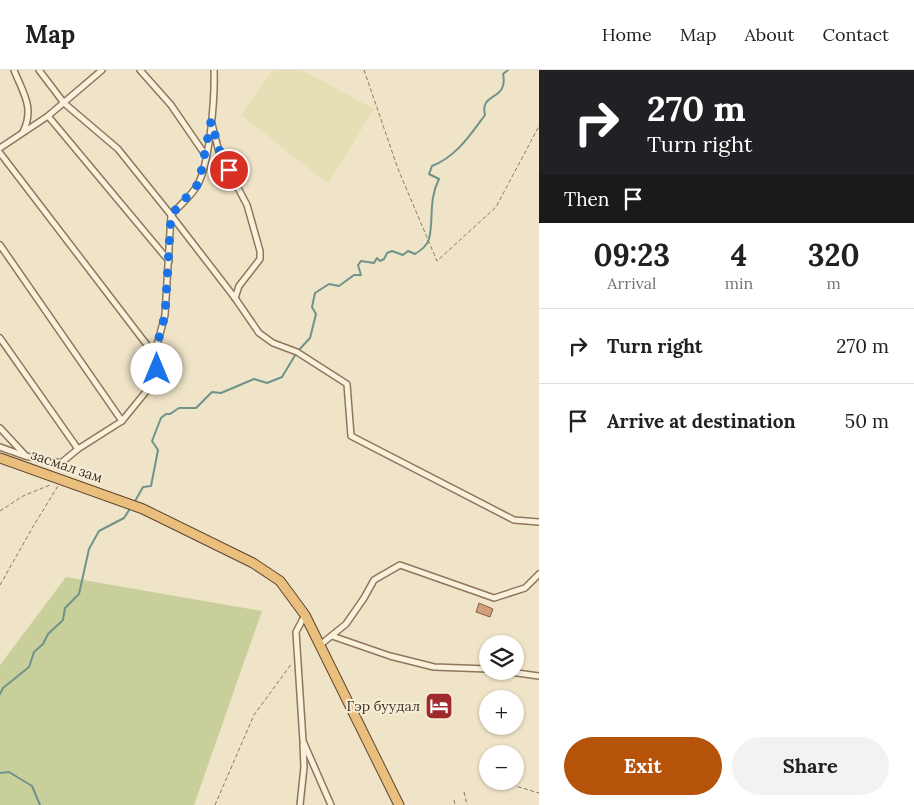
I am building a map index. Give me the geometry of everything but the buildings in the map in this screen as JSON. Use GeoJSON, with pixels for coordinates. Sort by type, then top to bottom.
{"type":"FeatureCollection","features":[{"type":"Feature","properties":{"kind":"highway","name":"засмал зам"},"geometry":{"type":"LineString","coordinates":[[0,458],[143,509],[253,563],[280,581],[305,615],[399,805]]}},
{"type":"Feature","properties":{"kind":"street"},"geometry":{"type":"LineString","coordinates":[[14,70],[28,105],[30,119],[23,132]]}},
{"type":"Feature","properties":{"kind":"street"},"geometry":{"type":"LineString","coordinates":[[40,70],[64,103],[118,150],[235,298],[259,333],[273,343],[297,352],[347,384],[352,436],[514,520],[539,522]]}},
{"type":"Feature","properties":{"kind":"street"},"geometry":{"type":"LineString","coordinates":[[140,70],[171,105],[206,157]]}},
{"type":"Feature","properties":{"kind":"street"},"geometry":{"type":"LineString","coordinates":[[0,447],[25,456],[61,463],[78,449],[122,421],[153,383],[156,376],[157,345],[165,315],[171,215],[199,183],[206,157],[211,121],[214,70]]}},
{"type":"Feature","properties":{"kind":"street"},"geometry":{"type":"LineString","coordinates":[[0,148],[48,116],[98,71]]}},
{"type":"Feature","properties":{"kind":"street"},"geometry":{"type":"LineString","coordinates":[[48,116],[169,261]]}},
{"type":"Feature","properties":{"kind":"street"},"geometry":{"type":"LineString","coordinates":[[211,121],[220,152],[247,204],[260,251],[260,259],[239,286],[235,298]]}},
{"type":"Feature","properties":{"kind":"street"},"geometry":{"type":"LineString","coordinates":[[0,154],[157,358]]}},
{"type":"Feature","properties":{"kind":"street"},"geometry":{"type":"LineString","coordinates":[[0,245],[122,421]]}},
{"type":"Feature","properties":{"kind":"street"},"geometry":{"type":"LineString","coordinates":[[0,338],[78,449]]}},
{"type":"Feature","properties":{"kind":"street"},"geometry":{"type":"LineString","coordinates":[[0,428],[25,456]]}},
{"type":"Feature","properties":{"kind":"street"},"geometry":{"type":"LineString","coordinates":[[320,645],[346,624],[374,580],[400,565],[494,598],[526,588],[539,574]]}},
{"type":"Feature","properties":{"kind":"street"},"geometry":{"type":"LineString","coordinates":[[300,805],[304,767],[296,632],[305,615]]}},
{"type":"Feature","properties":{"kind":"street"},"geometry":{"type":"LineString","coordinates":[[332,636],[390,656],[434,667],[479,669]]}},
{"type":"Feature","properties":{"kind":"street"},"geometry":{"type":"LineString","coordinates":[[524,674],[539,676]]}},
{"type":"Feature","properties":{"kind":"street"},"geometry":{"type":"LineString","coordinates":[[303,741],[331,805]]}},
{"type":"Feature","properties":{"kind":"path"},"geometry":{"type":"LineString","coordinates":[[364,70],[398,169],[437,261],[496,207],[539,126]]}},
{"type":"Feature","properties":{"kind":"path"},"geometry":{"type":"LineString","coordinates":[[0,511],[23,496],[62,479]]}},
{"type":"Feature","properties":{"kind":"path"},"geometry":{"type":"LineString","coordinates":[[0,585],[62,479]]}},
{"type":"Feature","properties":{"kind":"path"},"geometry":{"type":"LineString","coordinates":[[215,805],[254,715],[292,663]]}},
{"type":"Feature","properties":{"kind":"path"},"geometry":{"type":"LineString","coordinates":[[524,788],[539,792]]}},
{"type":"Feature","properties":{"kind":"path"},"geometry":{"type":"LineString","coordinates":[[464,792],[467,805]]}},
{"type":"Feature","properties":{"kind":"path"},"geometry":{"type":"LineString","coordinates":[[454,800],[455,805]]}},
{"type":"Feature","properties":{"kind":"shaded area"},"geometry":{"type":"Polygon","coordinates":[[[273,70],[302,70],[374,109],[328,184],[241,115],[273,70]]]}},
{"type":"Feature","properties":{"kind":"green space"},"geometry":{"type":"Polygon","coordinates":[[[66,577],[262,611],[194,805],[0,805],[0,665],[66,577]]]}},
{"type":"Feature","properties":{"kind":"waterway"},"geometry":{"type":"LineString","coordinates":[[134,503],[143,487],[151,486],[158,450],[152,441],[161,418],[179,408],[196,408],[212,392],[221,393],[254,379],[267,383],[282,377],[297,352],[310,338],[316,314],[312,307],[315,293],[329,284],[339,286],[354,275],[361,275],[358,265],[361,261],[374,263],[377,258],[380,261],[384,259],[387,253],[392,251],[403,255],[408,251],[415,254],[425,246],[429,239],[433,195],[439,179],[429,174],[432,166],[448,157],[468,138],[485,115],[484,108],[486,103],[502,89],[504,83],[503,74],[508,70]]}},
{"type":"Feature","properties":{"kind":"waterway"},"geometry":{"type":"LineString","coordinates":[[0,694],[3,688],[29,667],[34,652],[43,644],[48,634],[63,620],[65,608],[79,594],[89,549],[99,531],[124,518],[131,507]]}},
{"type":"Feature","properties":{"kind":"waterway"},"geometry":{"type":"LineString","coordinates":[[0,773],[9,772],[32,786],[40,805]]}},
{"type":"Feature","properties":{"kind":"place","name":"Гэр буудал"},"geometry":{"type":"Point","coordinates":[439,706]}},
{"type":"Feature","properties":{"kind":"route"},"geometry":{"type":"LineString","coordinates":[[157,369],[157,345],[165,315],[171,215],[199,183],[206,157],[211,121],[220,152],[229,170]]}}]}
